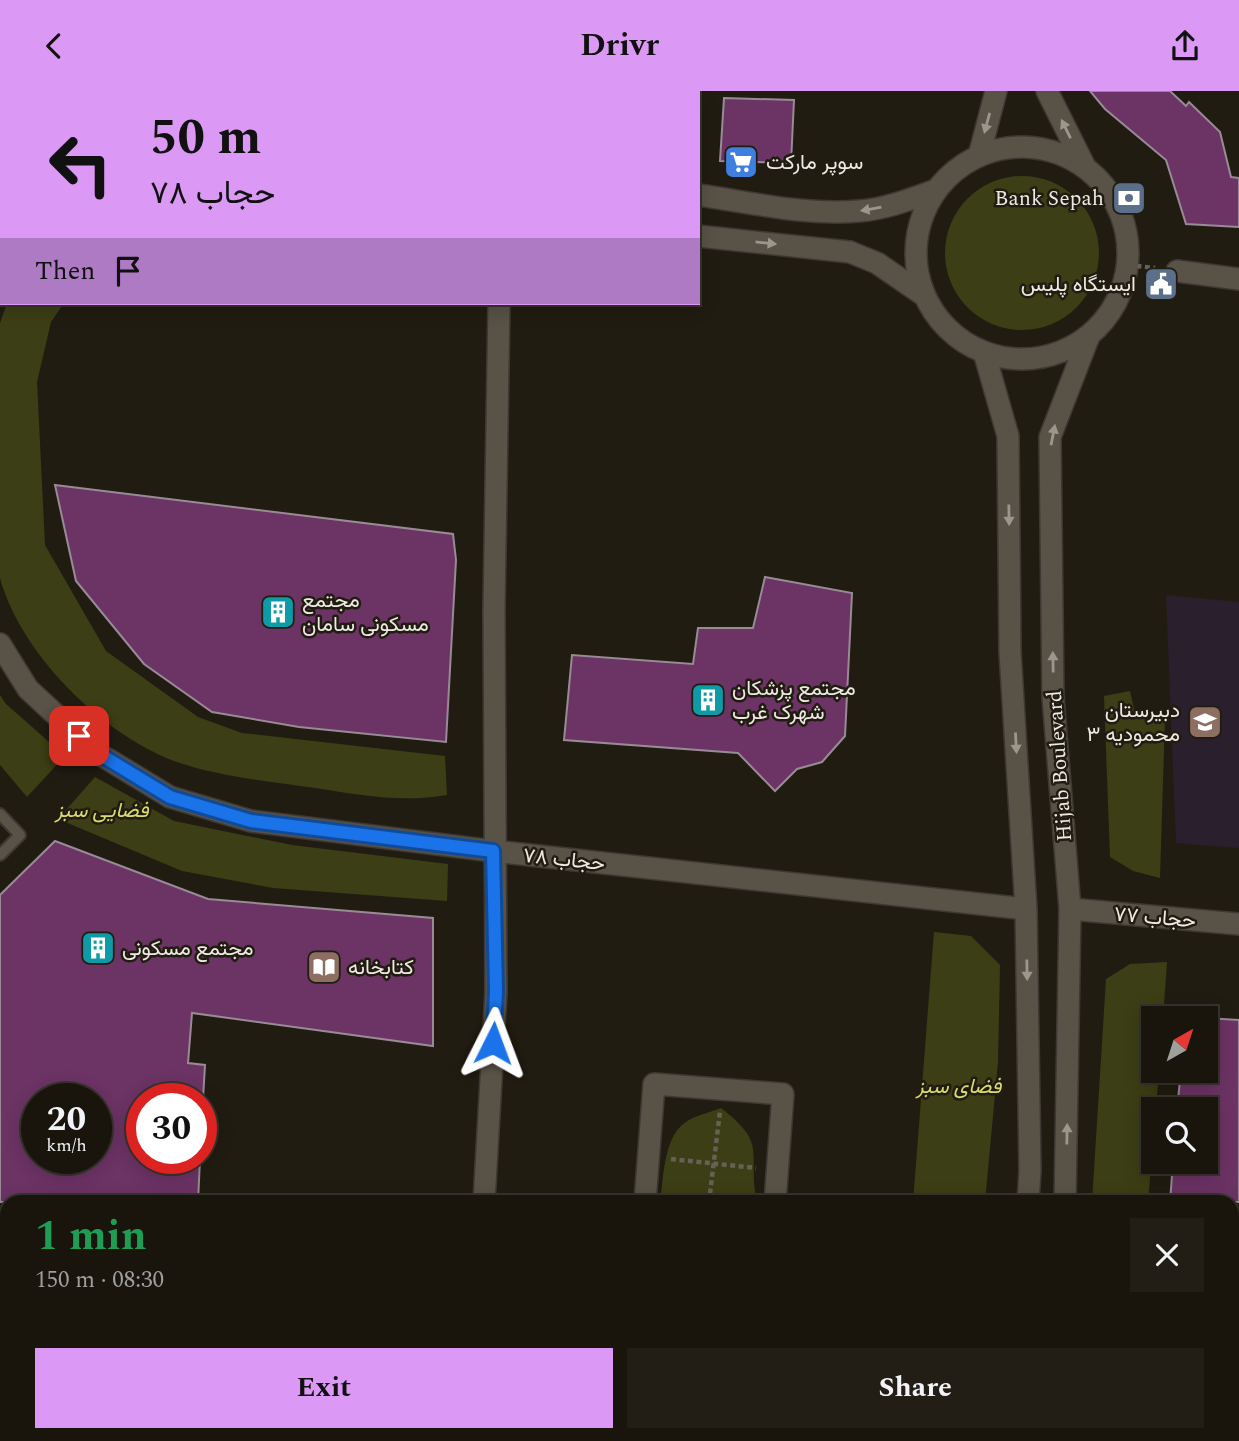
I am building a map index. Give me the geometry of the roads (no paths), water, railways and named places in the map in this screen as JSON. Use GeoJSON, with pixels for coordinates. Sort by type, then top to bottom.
{"type":"FeatureCollection","features":[{"type":"Feature","properties":{"kind":"street"},"geometry":{"type":"LineString","coordinates":[[979,156],[996,91]]}},
{"type":"Feature","properties":{"kind":"street"},"geometry":{"type":"LineString","coordinates":[[1047,91],[1085,167]]}},
{"type":"Feature","properties":{"kind":"street"},"geometry":{"type":"LineString","coordinates":[[700,236],[850,252],[886,268],[925,296],[959,339],[984,352],[1011,359],[1039,358],[1065,351],[1089,336],[1115,304],[1128,265],[1127,237],[1119,210],[1105,187],[1085,167],[1060,154],[1033,147],[1005,148],[979,156],[955,170],[936,190],[923,214],[916,242],[917,269],[925,296]]}},
{"type":"Feature","properties":{"kind":"street"},"geometry":{"type":"LineString","coordinates":[[700,195],[817,210],[858,211],[898,204],[936,190]]}},
{"type":"Feature","properties":{"kind":"street"},"geometry":{"type":"LineString","coordinates":[[1177,271],[1239,279]]}},
{"type":"Feature","properties":{"kind":"street"},"geometry":{"type":"LineString","coordinates":[[484,1195],[496,992],[493,851],[499,305]]}},
{"type":"Feature","properties":{"kind":"street","name":"Hijab Boulevard"},"geometry":{"type":"LineString","coordinates":[[1065,1195],[1070,909],[1053,697],[1050,437],[1089,336]]}},
{"type":"Feature","properties":{"kind":"street","name":"Hijab Boulevard"},"geometry":{"type":"LineString","coordinates":[[984,352],[1008,436],[1010,652],[1026,909],[1030,1171],[1028,1195]]}},
{"type":"Feature","properties":{"kind":"street","name":"حجاب ۷۸"},"geometry":{"type":"LineString","coordinates":[[0,644],[28,689],[96,752],[170,797],[251,821],[493,851],[1026,909]]}},
{"type":"Feature","properties":{"kind":"street","name":"حجاب ۷۷"},"geometry":{"type":"LineString","coordinates":[[1070,909],[1239,925]]}},
{"type":"Feature","properties":{"kind":"street"},"geometry":{"type":"LineString","coordinates":[[646,1195],[654,1084],[783,1094],[775,1195]]}},
{"type":"Feature","properties":{"kind":"lane"},"geometry":{"type":"LineString","coordinates":[[0,814],[20,835],[0,855]]}},
{"type":"Feature","properties":{"kind":"place","name":"سوپر مارکت"},"geometry":{"type":"Point","coordinates":[741,162]}},
{"type":"Feature","properties":{"kind":"place","name":"Bank Sepah"},"geometry":{"type":"Point","coordinates":[1129,198]}},
{"type":"Feature","properties":{"kind":"place","name":"ایستگاه پلیس"},"geometry":{"type":"Point","coordinates":[1161,284]}},
{"type":"Feature","properties":{"kind":"place","name":"مجتمع مسکونی سامان"},"geometry":{"type":"Point","coordinates":[278,612]}},
{"type":"Feature","properties":{"kind":"place","name":"مجتمع پزشکان شهرک غرب"},"geometry":{"type":"Point","coordinates":[708,700]}},
{"type":"Feature","properties":{"kind":"place","name":"دبیرستان محمودیه ۳"},"geometry":{"type":"Point","coordinates":[1205,722]}},
{"type":"Feature","properties":{"kind":"place","name":"مجتمع مسکونی"},"geometry":{"type":"Point","coordinates":[98,948]}},
{"type":"Feature","properties":{"kind":"place","name":"کتابخانه"},"geometry":{"type":"Point","coordinates":[324,967]}},
{"type":"Feature","properties":{"kind":"park label","name":"فضایی سبز"},"geometry":{"type":"Point","coordinates":[102,810]}},
{"type":"Feature","properties":{"kind":"park label","name":"فضای سبز"},"geometry":{"type":"Point","coordinates":[959,1086]}}]}
